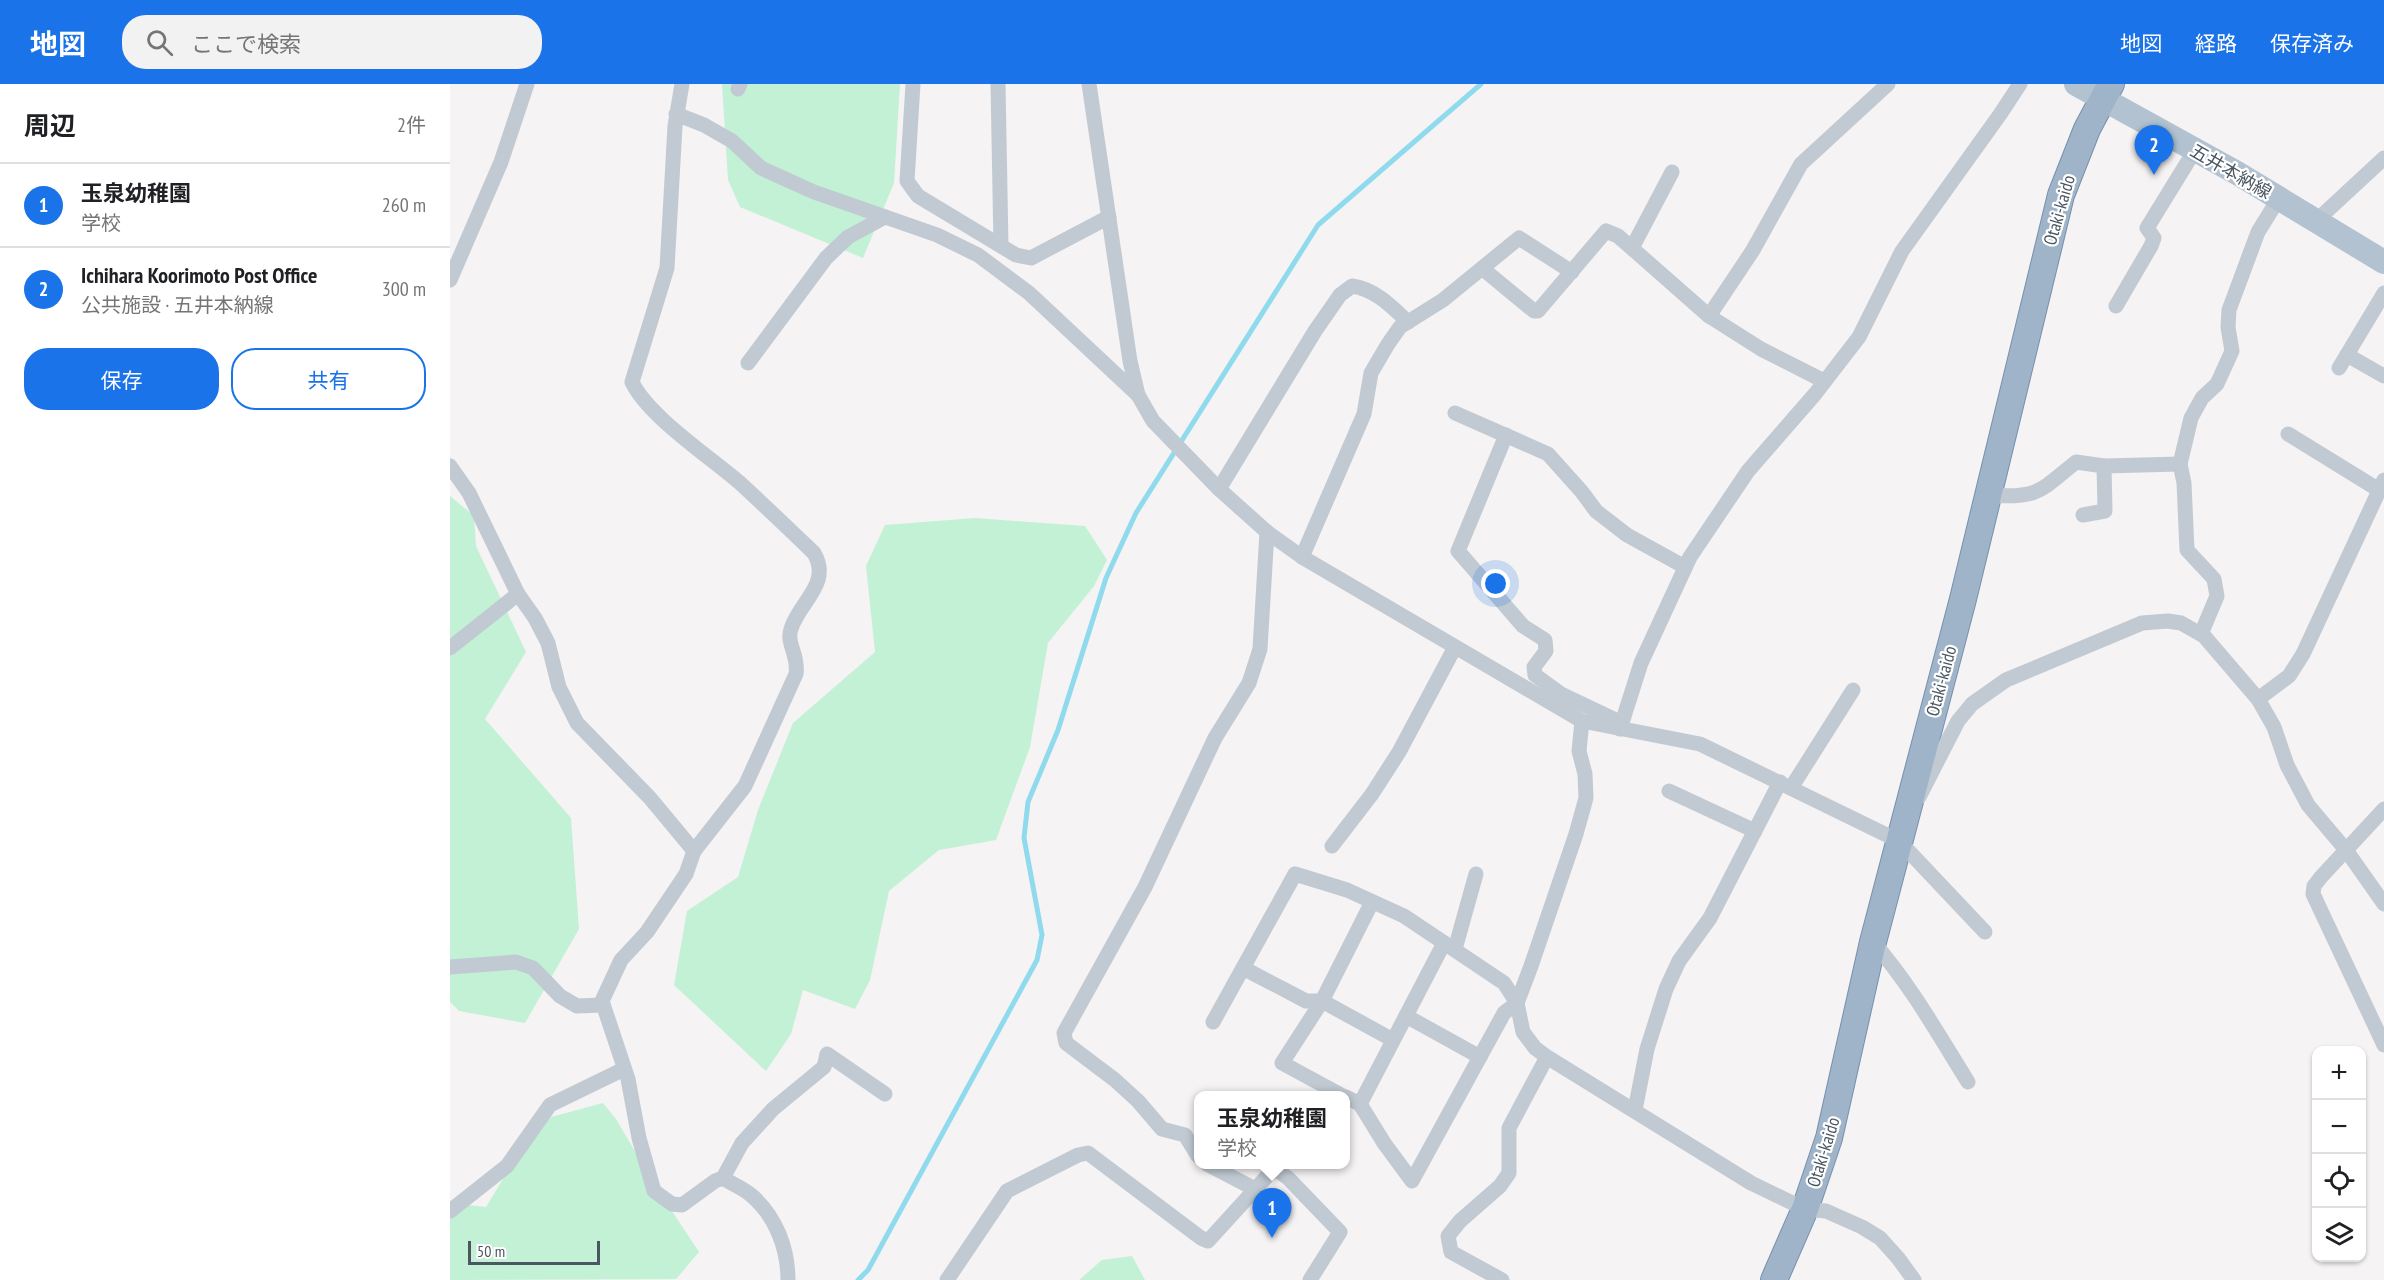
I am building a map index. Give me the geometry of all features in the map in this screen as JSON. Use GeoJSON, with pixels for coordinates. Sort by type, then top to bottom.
{"type":"FeatureCollection","features":[{"type":"Feature","properties":{"kind":"highway","name":"Otaki-kaido"},"geometry":{"type":"LineString","coordinates":[[1774,1280],[1805,1209],[1829,1138],[1873,942],[1989,495],[2061,195],[2086,129],[2107,91]]}},
{"type":"Feature","properties":{"kind":"main road","name":"五井本納線"},"geometry":{"type":"LineString","coordinates":[[2076,84],[2107,91],[2195,150],[2280,198],[2384,262]]}},
{"type":"Feature","properties":{"kind":"street"},"geometry":{"type":"LineString","coordinates":[[450,280],[501,162],[527,84]]}},
{"type":"Feature","properties":{"kind":"street"},"geometry":{"type":"LineString","coordinates":[[682,84],[676,114],[667,268],[632,382],[637,393],[651,409],[739,483],[814,553],[820,563],[820,575],[791,627],[789,640],[798,662],[796,674],[745,786],[694,851],[686,874],[648,932],[621,960],[609,981],[602,1001],[628,1079],[639,1138],[654,1191],[672,1204],[681,1205],[715,1181],[723,1178],[742,1143],[773,1109],[824,1067],[827,1054],[885,1094]]}},
{"type":"Feature","properties":{"kind":"street"},"geometry":{"type":"LineString","coordinates":[[913,84],[907,181],[918,196],[1016,255],[1031,258],[1109,217]]}},
{"type":"Feature","properties":{"kind":"street"},"geometry":{"type":"LineString","coordinates":[[998,84],[1001,246]]}},
{"type":"Feature","properties":{"kind":"street"},"geometry":{"type":"LineString","coordinates":[[1089,84],[1138,395]]}},
{"type":"Feature","properties":{"kind":"street"},"geometry":{"type":"LineString","coordinates":[[1709,316],[1753,250],[1801,164],[1888,84]]}},
{"type":"Feature","properties":{"kind":"street"},"geometry":{"type":"LineString","coordinates":[[1621,726],[1641,663],[1690,556],[1748,471],[1859,337],[1902,251],[2020,84]]}},
{"type":"Feature","properties":{"kind":"street"},"geometry":{"type":"LineString","coordinates":[[676,114],[704,125],[732,141],[760,168],[814,192],[937,235],[978,255],[1029,293],[1138,395],[1154,421],[1220,489],[1267,532],[1302,557],[1582,721],[1621,726],[1700,744],[1899,841],[1985,932]]}},
{"type":"Feature","properties":{"kind":"street"},"geometry":{"type":"LineString","coordinates":[[2116,306],[2151,246],[2154,238],[2147,228],[2195,150]]}},
{"type":"Feature","properties":{"kind":"street"},"geometry":{"type":"LineString","coordinates":[[2316,221],[2384,158]]}},
{"type":"Feature","properties":{"kind":"street"},"geometry":{"type":"LineString","coordinates":[[1632,248],[1672,172]]}},
{"type":"Feature","properties":{"kind":"street"},"geometry":{"type":"LineString","coordinates":[[2200,634],[2217,596],[2214,579],[2187,550],[2184,483],[2180,464],[2191,418],[2202,398],[2217,384],[2232,351],[2228,327],[2229,310],[2258,232],[2280,198]]}},
{"type":"Feature","properties":{"kind":"street"},"geometry":{"type":"LineString","coordinates":[[748,363],[825,258],[848,237],[885,218]]}},
{"type":"Feature","properties":{"kind":"street"},"geometry":{"type":"LineString","coordinates":[[1483,269],[1534,311],[1538,311],[1606,231],[1618,236],[1709,316],[1761,349],[1824,381]]}},
{"type":"Feature","properties":{"kind":"street"},"geometry":{"type":"LineString","coordinates":[[1302,557],[1364,414],[1371,373],[1400,327],[1443,300],[1520,238],[1572,272]]}},
{"type":"Feature","properties":{"kind":"street"},"geometry":{"type":"LineString","coordinates":[[1220,489],[1340,295],[1352,286],[1362,287],[1377,295],[1408,322]]}},
{"type":"Feature","properties":{"kind":"street"},"geometry":{"type":"LineString","coordinates":[[2339,368],[2384,293]]}},
{"type":"Feature","properties":{"kind":"street"},"geometry":{"type":"LineString","coordinates":[[2347,355],[2384,376]]}},
{"type":"Feature","properties":{"kind":"street"},"geometry":{"type":"LineString","coordinates":[[1455,413],[1548,454],[1596,511],[1627,536],[1685,567]]}},
{"type":"Feature","properties":{"kind":"street"},"geometry":{"type":"LineString","coordinates":[[2258,699],[2289,676],[2303,654],[2381,485],[2288,434]]}},
{"type":"Feature","properties":{"kind":"street"},"geometry":{"type":"LineString","coordinates":[[1506,435],[1458,551],[1523,626],[1545,640],[1546,651],[1534,667],[1535,675],[1561,694],[1621,726]]}},
{"type":"Feature","properties":{"kind":"street"},"geometry":{"type":"LineString","coordinates":[[1989,495],[2018,497],[2039,492],[2076,462],[2104,466],[2180,464]]}},
{"type":"Feature","properties":{"kind":"street"},"geometry":{"type":"LineString","coordinates":[[450,466],[469,493],[518,594],[535,618],[548,643],[559,687],[577,723],[650,798],[694,851]]}},
{"type":"Feature","properties":{"kind":"street"},"geometry":{"type":"LineString","coordinates":[[2083,515],[2105,511],[2104,466]]}},
{"type":"Feature","properties":{"kind":"street"},"geometry":{"type":"LineString","coordinates":[[1194,1150],[1185,1136],[1162,1129],[1138,1101],[1115,1080],[1066,1043],[1064,1033],[1145,887],[1215,738],[1249,683],[1260,649],[1267,532]]}},
{"type":"Feature","properties":{"kind":"street"},"geometry":{"type":"LineString","coordinates":[[450,648],[518,594]]}},
{"type":"Feature","properties":{"kind":"street"},"geometry":{"type":"LineString","coordinates":[[1906,813],[1917,800],[1958,721],[1972,704],[2006,680],[2142,622],[2168,621],[2181,624],[2200,634],[2232,666],[2258,699],[2274,727],[2287,765],[2308,805],[2346,850],[2384,904]]}},
{"type":"Feature","properties":{"kind":"street"},"geometry":{"type":"LineString","coordinates":[[1332,846],[1372,794],[1399,752],[1455,647]]}},
{"type":"Feature","properties":{"kind":"street"},"geometry":{"type":"LineString","coordinates":[[1635,1110],[1647,1049],[1666,989],[1679,961],[1710,918],[1755,831],[1853,690]]}},
{"type":"Feature","properties":{"kind":"street"},"geometry":{"type":"LineString","coordinates":[[1350,1099],[1360,1104],[1412,1182],[1504,1013],[1517,1003],[1576,834],[1586,798],[1585,774],[1579,751],[1582,721]]}},
{"type":"Feature","properties":{"kind":"street"},"geometry":{"type":"LineString","coordinates":[[1669,790],[1755,831]]}},
{"type":"Feature","properties":{"kind":"street"},"geometry":{"type":"LineString","coordinates":[[2384,809],[2314,886],[2313,894],[2384,1045]]}},
{"type":"Feature","properties":{"kind":"street"},"geometry":{"type":"LineString","coordinates":[[1213,1022],[1295,874],[1347,890],[1404,916],[1504,983],[1517,1003],[1523,1032],[1535,1048],[1547,1057],[1707,1157],[1805,1209],[1826,1211],[1862,1227],[1880,1238],[1914,1280]]}},
{"type":"Feature","properties":{"kind":"street"},"geometry":{"type":"LineString","coordinates":[[1360,1104],[1406,1016],[1450,946],[1476,874]]}},
{"type":"Feature","properties":{"kind":"street"},"geometry":{"type":"LineString","coordinates":[[1335,1091],[1282,1063],[1323,1001],[1372,902]]}},
{"type":"Feature","properties":{"kind":"street"},"geometry":{"type":"LineString","coordinates":[[1873,942],[1890,961],[1917,1000],[1968,1082]]}},
{"type":"Feature","properties":{"kind":"street"},"geometry":{"type":"LineString","coordinates":[[450,967],[516,962],[533,968],[560,996],[577,1006],[603,1005]]}},
{"type":"Feature","properties":{"kind":"street"},"geometry":{"type":"LineString","coordinates":[[1243,968],[1306,1000],[1323,1001],[1393,1040]]}},
{"type":"Feature","properties":{"kind":"street"},"geometry":{"type":"LineString","coordinates":[[1406,1016],[1480,1057]]}},
{"type":"Feature","properties":{"kind":"street"},"geometry":{"type":"LineString","coordinates":[[1502,1280],[1451,1252],[1448,1236],[1460,1221],[1500,1186],[1509,1173],[1509,1128],[1547,1057]]}},
{"type":"Feature","properties":{"kind":"street"},"geometry":{"type":"LineString","coordinates":[[450,1211],[507,1166],[550,1105],[624,1069]]}},
{"type":"Feature","properties":{"kind":"street"},"geometry":{"type":"LineString","coordinates":[[947,1280],[1007,1191],[1078,1155],[1088,1153],[1208,1241],[1270,1173],[1277,1170],[1288,1178],[1340,1233],[1310,1280]]}},
{"type":"Feature","properties":{"kind":"street"},"geometry":{"type":"LineString","coordinates":[[1217,1169],[1255,1189]]}},
{"type":"Feature","properties":{"kind":"street"},"geometry":{"type":"LineString","coordinates":[[723,1178],[749,1193],[764,1206],[778,1232],[788,1259],[788,1280]]}},
{"type":"Feature","properties":{"kind":"green space"},"geometry":{"type":"Polygon","coordinates":[[[722,84],[900,84],[894,183],[863,258],[740,207],[728,180],[722,84]]]}},
{"type":"Feature","properties":{"kind":"green space"},"geometry":{"type":"Polygon","coordinates":[[[450,496],[474,516],[476,546],[526,652],[485,719],[571,818],[579,929],[525,1023],[459,1011],[450,1002],[450,496]]]}},
{"type":"Feature","properties":{"kind":"green space"},"geometry":{"type":"Polygon","coordinates":[[[975,518],[1085,526],[1107,560],[1094,586],[1048,643],[1030,747],[996,840],[939,850],[889,891],[870,980],[855,1009],[803,990],[791,1034],[766,1071],[674,985],[687,911],[738,877],[758,810],[793,723],[875,652],[866,566],[885,525],[975,518]]]}},
{"type":"Feature","properties":{"kind":"green space"},"geometry":{"type":"Polygon","coordinates":[[[603,1103],[616,1119],[654,1184],[699,1252],[676,1279],[450,1280],[450,1203],[486,1207],[523,1146],[551,1117],[603,1103]]]}},
{"type":"Feature","properties":{"kind":"green space"},"geometry":{"type":"Polygon","coordinates":[[[1132,1256],[1145,1280],[1079,1280],[1102,1260],[1132,1256]]]}},
{"type":"Feature","properties":{"kind":"waterway"},"geometry":{"type":"LineString","coordinates":[[858,1280],[868,1270],[1037,960],[1042,935],[1024,838],[1028,802],[1058,730],[1106,578],[1136,513],[1318,225],[1481,84]]}},
{"type":"Feature","properties":{"kind":"place","name":"Ichihara Koorimoto Post Office"},"geometry":{"type":"Point","coordinates":[2154,175]}},
{"type":"Feature","properties":{"kind":"place","name":"玉泉幼稚園"},"geometry":{"type":"Point","coordinates":[1272,1238]}}]}
